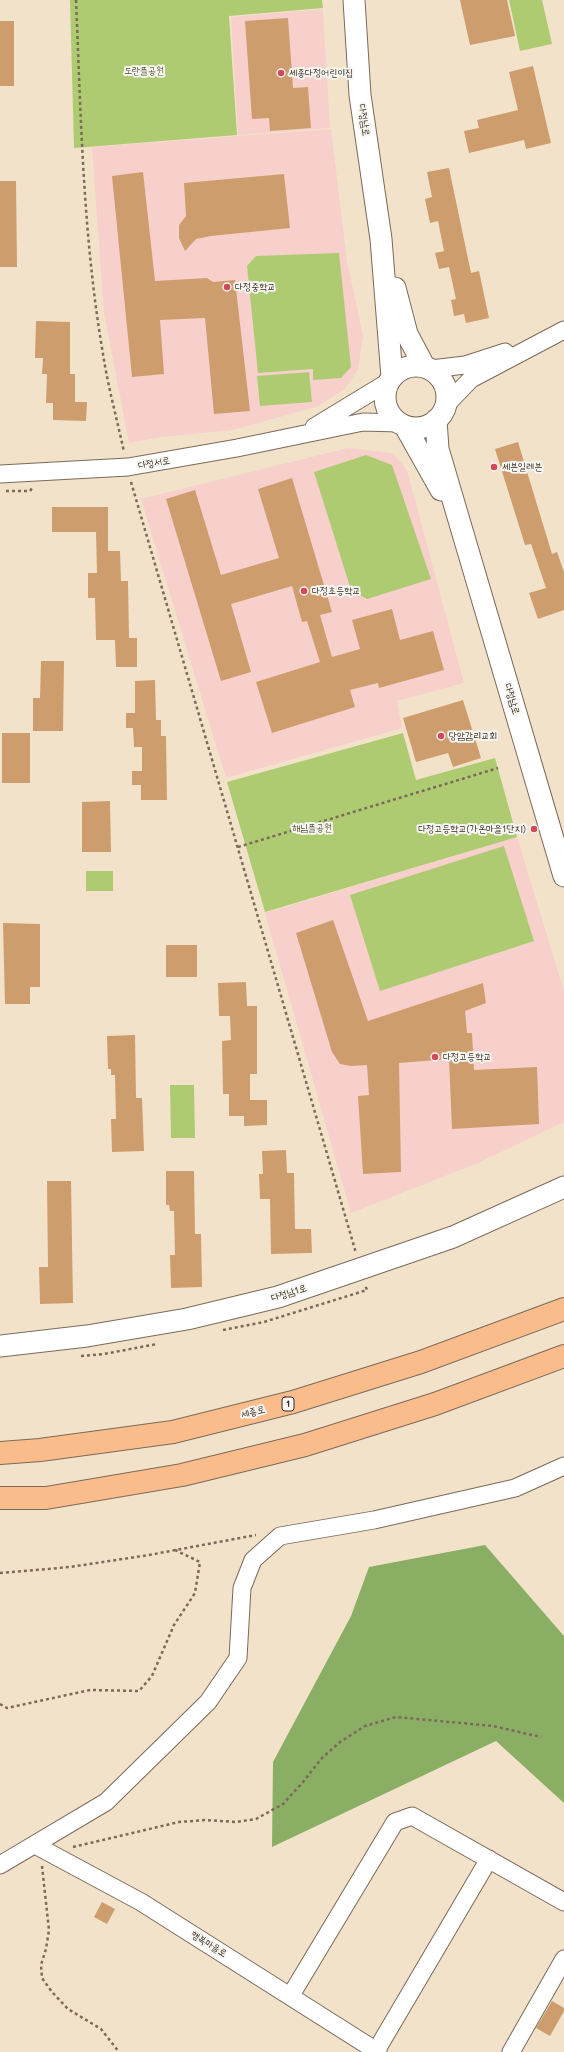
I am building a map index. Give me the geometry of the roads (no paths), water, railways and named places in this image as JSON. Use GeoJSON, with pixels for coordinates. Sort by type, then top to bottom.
{"type":"FeatureCollection","features":[{"type":"Feature","properties":{"kind":"highway"},"geometry":{"type":"LineString","coordinates":[[492,1336],[564,1298]]}},
{"type":"Feature","properties":{"kind":"highway","name":"세종로"},"geometry":{"type":"LineString","coordinates":[[0,1453],[40,1450],[173,1432],[293,1402],[421,1362],[564,1309]]}},
{"type":"Feature","properties":{"kind":"highway"},"geometry":{"type":"LineString","coordinates":[[435,1404],[564,1356]]}},
{"type":"Feature","properties":{"kind":"highway"},"geometry":{"type":"LineString","coordinates":[[0,1498],[46,1498],[182,1475],[305,1445],[435,1404],[564,1368]]}},
{"type":"Feature","properties":{"kind":"street","name":"다정남로"},"geometry":{"type":"LineString","coordinates":[[354,0],[360,95],[381,240]]}},
{"type":"Feature","properties":{"kind":"street"},"geometry":{"type":"LineString","coordinates":[[381,240],[407,334],[428,368],[442,378],[447,391],[441,413],[438,449],[460,522]]}},
{"type":"Feature","properties":{"kind":"street"},"geometry":{"type":"LineString","coordinates":[[381,240],[390,380],[385,393],[386,405],[391,415],[402,424],[460,522]]}},
{"type":"Feature","properties":{"kind":"street"},"geometry":{"type":"LineString","coordinates":[[402,424],[416,428],[427,426],[441,413],[471,379],[548,337],[564,330]]}},
{"type":"Feature","properties":{"kind":"street"},"geometry":{"type":"LineString","coordinates":[[306,432],[390,380],[401,369],[406,367],[412,365],[428,368],[465,365],[548,337]]}},
{"type":"Feature","properties":{"kind":"street","name":"다정서로"},"geometry":{"type":"LineString","coordinates":[[0,474],[128,467],[237,448],[306,432],[363,422],[402,424]]}},
{"type":"Feature","properties":{"kind":"street","name":"다정남로"},"geometry":{"type":"LineString","coordinates":[[460,522],[564,876]]}},
{"type":"Feature","properties":{"kind":"street","name":"다정남1로"},"geometry":{"type":"LineString","coordinates":[[0,1346],[87,1336],[187,1318],[278,1297],[453,1237],[564,1188]]}},
{"type":"Feature","properties":{"kind":"street"},"geometry":{"type":"LineString","coordinates":[[0,1866],[106,1802],[208,1702],[238,1658],[242,1588],[253,1560],[280,1536],[374,1520],[515,1488],[564,1466]]}},
{"type":"Feature","properties":{"kind":"street"},"geometry":{"type":"LineString","coordinates":[[291,1996],[395,1822],[412,1816],[564,1902]]}},
{"type":"Feature","properties":{"kind":"street","name":"행복마을로"},"geometry":{"type":"LineString","coordinates":[[35,1845],[141,1902],[377,2052]]}},
{"type":"Feature","properties":{"kind":"street"},"geometry":{"type":"LineString","coordinates":[[377,2052],[488,1859]]}},
{"type":"Feature","properties":{"kind":"street"},"geometry":{"type":"LineString","coordinates":[[511,2052],[564,1959]]}},
{"type":"Feature","properties":{"kind":"place","name":"세종다정어린이집"},"geometry":{"type":"Point","coordinates":[281,73]}},
{"type":"Feature","properties":{"kind":"place","name":"다정중학교"},"geometry":{"type":"Point","coordinates":[227,287]}},
{"type":"Feature","properties":{"kind":"place","name":"세븐일레븐"},"geometry":{"type":"Point","coordinates":[494,467]}},
{"type":"Feature","properties":{"kind":"place","name":"다정초등학교"},"geometry":{"type":"Point","coordinates":[304,591]}},
{"type":"Feature","properties":{"kind":"place","name":"당암감리교회"},"geometry":{"type":"Point","coordinates":[441,736]}},
{"type":"Feature","properties":{"kind":"place","name":"다정고등학교(가온마을1단지)"},"geometry":{"type":"Point","coordinates":[534,829]}},
{"type":"Feature","properties":{"kind":"place","name":"다정고등학교"},"geometry":{"type":"Point","coordinates":[435,1057]}},
{"type":"Feature","properties":{"kind":"park label","name":"도란뜰공원"},"geometry":{"type":"Point","coordinates":[144,71]}},
{"type":"Feature","properties":{"kind":"park label","name":"해님뜰공원"},"geometry":{"type":"Point","coordinates":[312,828]}}]}
